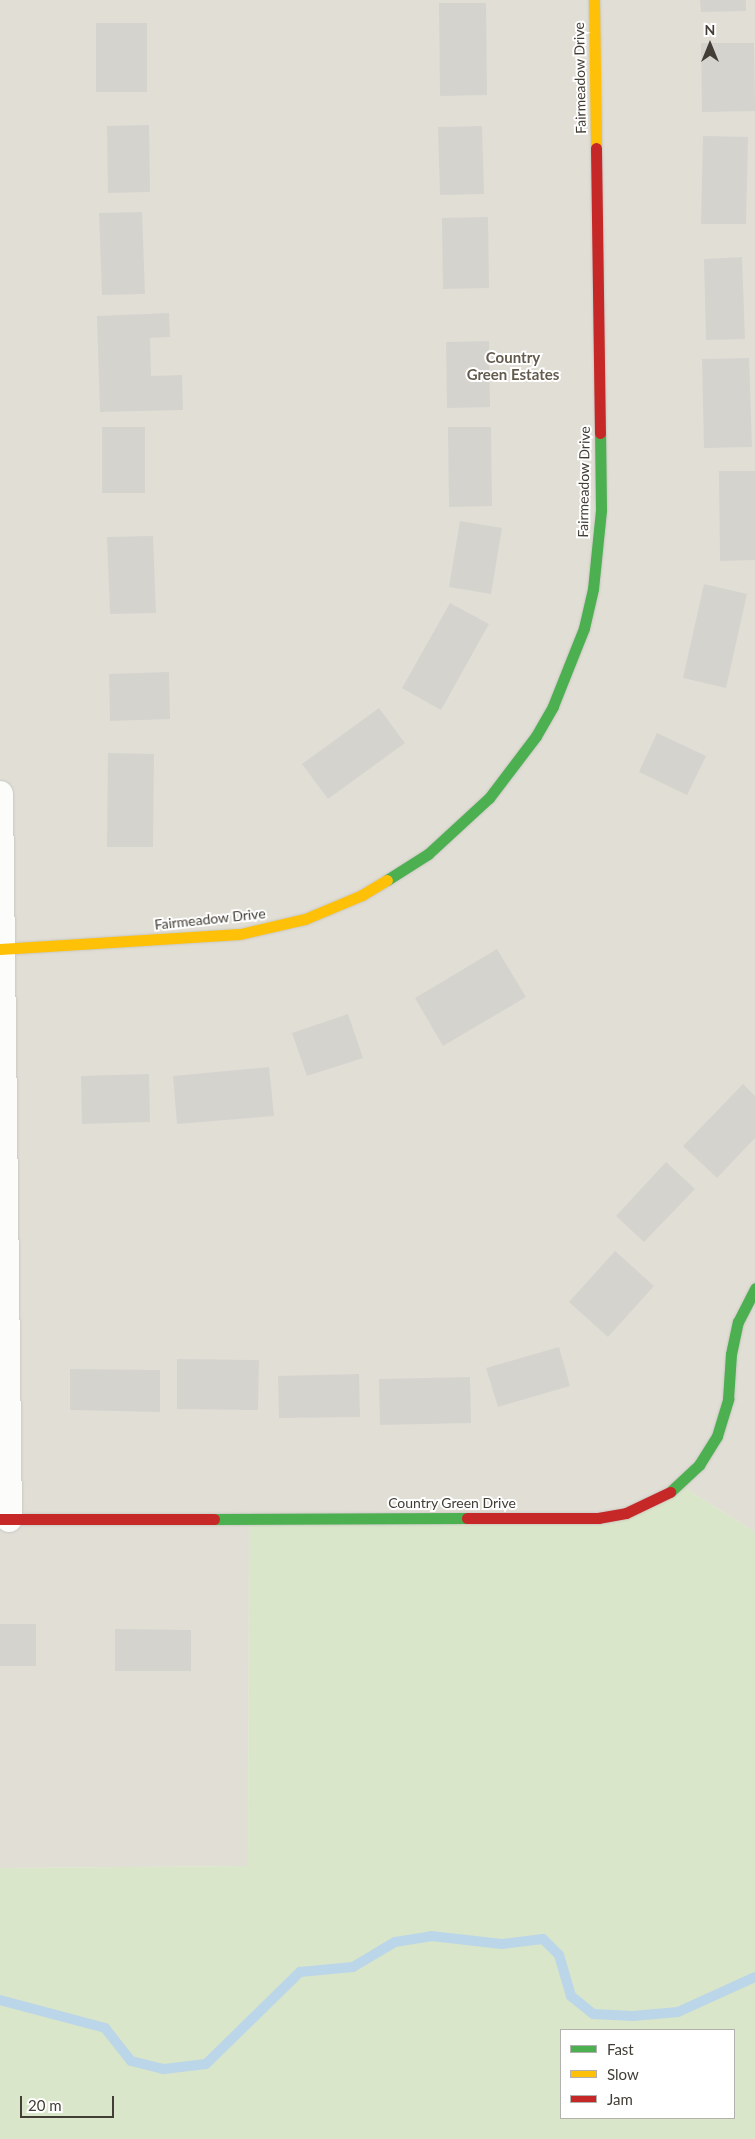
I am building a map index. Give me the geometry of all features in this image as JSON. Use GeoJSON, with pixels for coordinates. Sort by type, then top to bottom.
{"type":"FeatureCollection","features":[{"type":"Feature","properties":{"kind":"street","name":"Fairmeadow Drive"},"geometry":{"type":"LineString","coordinates":[[1,949],[195,939],[248,933],[305,918],[362,895],[428,854],[489,798],[536,736],[553,706],[584,628],[593,589],[601,510],[594,0]]}},
{"type":"Feature","properties":{"kind":"street"},"geometry":{"type":"LineString","coordinates":[[0,794],[4,1519]]}},
{"type":"Feature","properties":{"kind":"street","name":"Country Green Drive"},"geometry":{"type":"LineString","coordinates":[[4,1519],[598,1518],[626,1513],[661,1498],[680,1485],[699,1465],[717,1436],[728,1399],[731,1354],[738,1322],[755,1288]]}},
{"type":"Feature","properties":{"kind":"shaded area"},"geometry":{"type":"Polygon","coordinates":[[[0,0],[755,0],[755,1532],[680,1485],[626,1513],[249,1518],[248,1866],[0,1868],[0,0]]]}},
{"type":"Feature","properties":{"kind":"green space"},"geometry":{"type":"Polygon","coordinates":[[[680,1485],[755,1532],[755,2139],[0,2139],[0,1868],[248,1866],[249,1518],[598,1518],[680,1485]]]}},
{"type":"Feature","properties":{"kind":"building"},"geometry":{"type":"Polygon","coordinates":[[[700,0],[746,0],[746,11],[701,12],[700,0]]]}},
{"type":"Feature","properties":{"kind":"building"},"geometry":{"type":"Polygon","coordinates":[[[439,3],[486,3],[487,95],[440,96],[439,3]]]}},
{"type":"Feature","properties":{"kind":"building"},"geometry":{"type":"Polygon","coordinates":[[[96,23],[147,23],[147,92],[96,92],[96,23]]]}},
{"type":"Feature","properties":{"kind":"building"},"geometry":{"type":"Polygon","coordinates":[[[701,43],[754,43],[755,111],[702,112],[701,43]]]}},
{"type":"Feature","properties":{"kind":"building"},"geometry":{"type":"Polygon","coordinates":[[[149,125],[150,192],[108,193],[107,126],[149,125]]]}},
{"type":"Feature","properties":{"kind":"building"},"geometry":{"type":"Polygon","coordinates":[[[482,126],[484,194],[440,195],[438,127],[482,126]]]}},
{"type":"Feature","properties":{"kind":"building"},"geometry":{"type":"Polygon","coordinates":[[[703,136],[748,137],[746,224],[701,224],[703,136]]]}},
{"type":"Feature","properties":{"kind":"building"},"geometry":{"type":"Polygon","coordinates":[[[142,212],[145,294],[102,295],[99,213],[142,212]]]}},
{"type":"Feature","properties":{"kind":"building"},"geometry":{"type":"Polygon","coordinates":[[[488,217],[489,288],[443,289],[442,218],[488,217]]]}},
{"type":"Feature","properties":{"kind":"building"},"geometry":{"type":"Polygon","coordinates":[[[742,257],[745,339],[706,340],[704,259],[742,257]]]}},
{"type":"Feature","properties":{"kind":"building"},"geometry":{"type":"Polygon","coordinates":[[[169,313],[170,337],[150,338],[151,376],[182,375],[183,410],[100,412],[97,316],[169,313]]]}},
{"type":"Feature","properties":{"kind":"building"},"geometry":{"type":"Polygon","coordinates":[[[489,341],[490,407],[447,408],[446,342],[489,341]]]}},
{"type":"Feature","properties":{"kind":"building"},"geometry":{"type":"Polygon","coordinates":[[[749,358],[752,447],[704,448],[702,359],[749,358]]]}},
{"type":"Feature","properties":{"kind":"building"},"geometry":{"type":"Polygon","coordinates":[[[102,427],[145,427],[145,493],[102,493],[102,427]]]}},
{"type":"Feature","properties":{"kind":"building"},"geometry":{"type":"Polygon","coordinates":[[[448,427],[491,427],[492,506],[449,507],[448,427]]]}},
{"type":"Feature","properties":{"kind":"building"},"geometry":{"type":"Polygon","coordinates":[[[719,471],[755,471],[755,560],[720,561],[719,471]]]}},
{"type":"Feature","properties":{"kind":"building"},"geometry":{"type":"Polygon","coordinates":[[[460,521],[502,528],[491,594],[449,587],[460,521]]]}},
{"type":"Feature","properties":{"kind":"building"},"geometry":{"type":"Polygon","coordinates":[[[153,536],[156,613],[110,614],[107,537],[153,536]]]}},
{"type":"Feature","properties":{"kind":"building"},"geometry":{"type":"Polygon","coordinates":[[[704,584],[747,594],[726,688],[683,678],[704,584]]]}},
{"type":"Feature","properties":{"kind":"building"},"geometry":{"type":"Polygon","coordinates":[[[450,603],[489,624],[441,710],[402,688],[450,603]]]}},
{"type":"Feature","properties":{"kind":"building"},"geometry":{"type":"Polygon","coordinates":[[[169,672],[170,719],[110,721],[109,674],[169,672]]]}},
{"type":"Feature","properties":{"kind":"building"},"geometry":{"type":"Polygon","coordinates":[[[379,708],[405,743],[328,799],[302,764],[379,708]]]}},
{"type":"Feature","properties":{"kind":"building"},"geometry":{"type":"Polygon","coordinates":[[[657,733],[706,756],[687,795],[639,772],[657,733]]]}},
{"type":"Feature","properties":{"kind":"building"},"geometry":{"type":"Polygon","coordinates":[[[108,753],[154,754],[153,847],[107,847],[108,753]]]}},
{"type":"Feature","properties":{"kind":"building"},"geometry":{"type":"Polygon","coordinates":[[[497,949],[526,997],[443,1046],[415,998],[497,949]]]}},
{"type":"Feature","properties":{"kind":"building"},"geometry":{"type":"Polygon","coordinates":[[[348,1014],[363,1058],[307,1076],[292,1033],[348,1014]]]}},
{"type":"Feature","properties":{"kind":"building"},"geometry":{"type":"Polygon","coordinates":[[[269,1067],[274,1116],[177,1124],[173,1076],[269,1067]]]}},
{"type":"Feature","properties":{"kind":"building"},"geometry":{"type":"Polygon","coordinates":[[[149,1074],[150,1122],[82,1124],[81,1076],[149,1074]]]}},
{"type":"Feature","properties":{"kind":"building"},"geometry":{"type":"Polygon","coordinates":[[[743,1084],[755,1096],[755,1138],[717,1178],[683,1146],[743,1084]]]}},
{"type":"Feature","properties":{"kind":"building"},"geometry":{"type":"Polygon","coordinates":[[[666,1162],[695,1189],[644,1242],[616,1216],[666,1162]]]}},
{"type":"Feature","properties":{"kind":"building"},"geometry":{"type":"Polygon","coordinates":[[[615,1251],[654,1286],[608,1337],[569,1302],[615,1251]]]}},
{"type":"Feature","properties":{"kind":"building"},"geometry":{"type":"Polygon","coordinates":[[[559,1347],[570,1386],[498,1407],[486,1368],[559,1347]]]}},
{"type":"Feature","properties":{"kind":"building"},"geometry":{"type":"Polygon","coordinates":[[[177,1359],[259,1360],[258,1410],[177,1409],[177,1359]]]}},
{"type":"Feature","properties":{"kind":"building"},"geometry":{"type":"Polygon","coordinates":[[[70,1369],[160,1370],[160,1412],[70,1410],[70,1369]]]}},
{"type":"Feature","properties":{"kind":"building"},"geometry":{"type":"Polygon","coordinates":[[[359,1374],[360,1417],[279,1418],[278,1376],[359,1374]]]}},
{"type":"Feature","properties":{"kind":"building"},"geometry":{"type":"Polygon","coordinates":[[[470,1377],[471,1423],[380,1425],[379,1379],[470,1377]]]}},
{"type":"Feature","properties":{"kind":"building"},"geometry":{"type":"Polygon","coordinates":[[[0,1624],[36,1624],[36,1666],[0,1666],[0,1624]]]}},
{"type":"Feature","properties":{"kind":"building"},"geometry":{"type":"Polygon","coordinates":[[[115,1629],[191,1630],[191,1671],[115,1671],[115,1629]]]}},
{"type":"Feature","properties":{"kind":"waterway"},"geometry":{"type":"LineString","coordinates":[[0,2000],[105,2028],[131,2061],[164,2069],[206,2064],[300,1972],[353,1967],[395,1942],[431,1936],[502,1944],[543,1939],[559,1955],[571,1996],[593,2014],[633,2016],[678,2012],[755,1977]]}},
{"type":"Feature","properties":{"kind":"traffic: fast"},"geometry":{"type":"LineString","coordinates":[[387,880],[428,854],[489,798],[536,736],[553,706],[584,628],[593,589],[601,510],[600,433]]}},
{"type":"Feature","properties":{"kind":"traffic: fast"},"geometry":{"type":"LineString","coordinates":[[670,1492],[699,1465],[717,1436],[728,1399],[731,1354],[738,1322],[755,1288]]}},
{"type":"Feature","properties":{"kind":"traffic: fast"},"geometry":{"type":"LineString","coordinates":[[214,1519],[467,1518]]}},
{"type":"Feature","properties":{"kind":"traffic: slow"},"geometry":{"type":"LineString","coordinates":[[594,0],[596,148]]}},
{"type":"Feature","properties":{"kind":"traffic: slow"},"geometry":{"type":"LineString","coordinates":[[0,949],[240,934],[305,919],[362,895],[387,880]]}},
{"type":"Feature","properties":{"kind":"traffic: jam"},"geometry":{"type":"LineString","coordinates":[[596,148],[600,433]]}},
{"type":"Feature","properties":{"kind":"traffic: jam"},"geometry":{"type":"LineString","coordinates":[[467,1518],[598,1518],[626,1513],[670,1492]]}},
{"type":"Feature","properties":{"kind":"traffic: jam"},"geometry":{"type":"LineString","coordinates":[[0,1519],[214,1519]]}},
{"type":"Feature","properties":{"kind":"district","name":"Country Green Estates"},"geometry":{"type":"Point","coordinates":[513,366]}}]}
